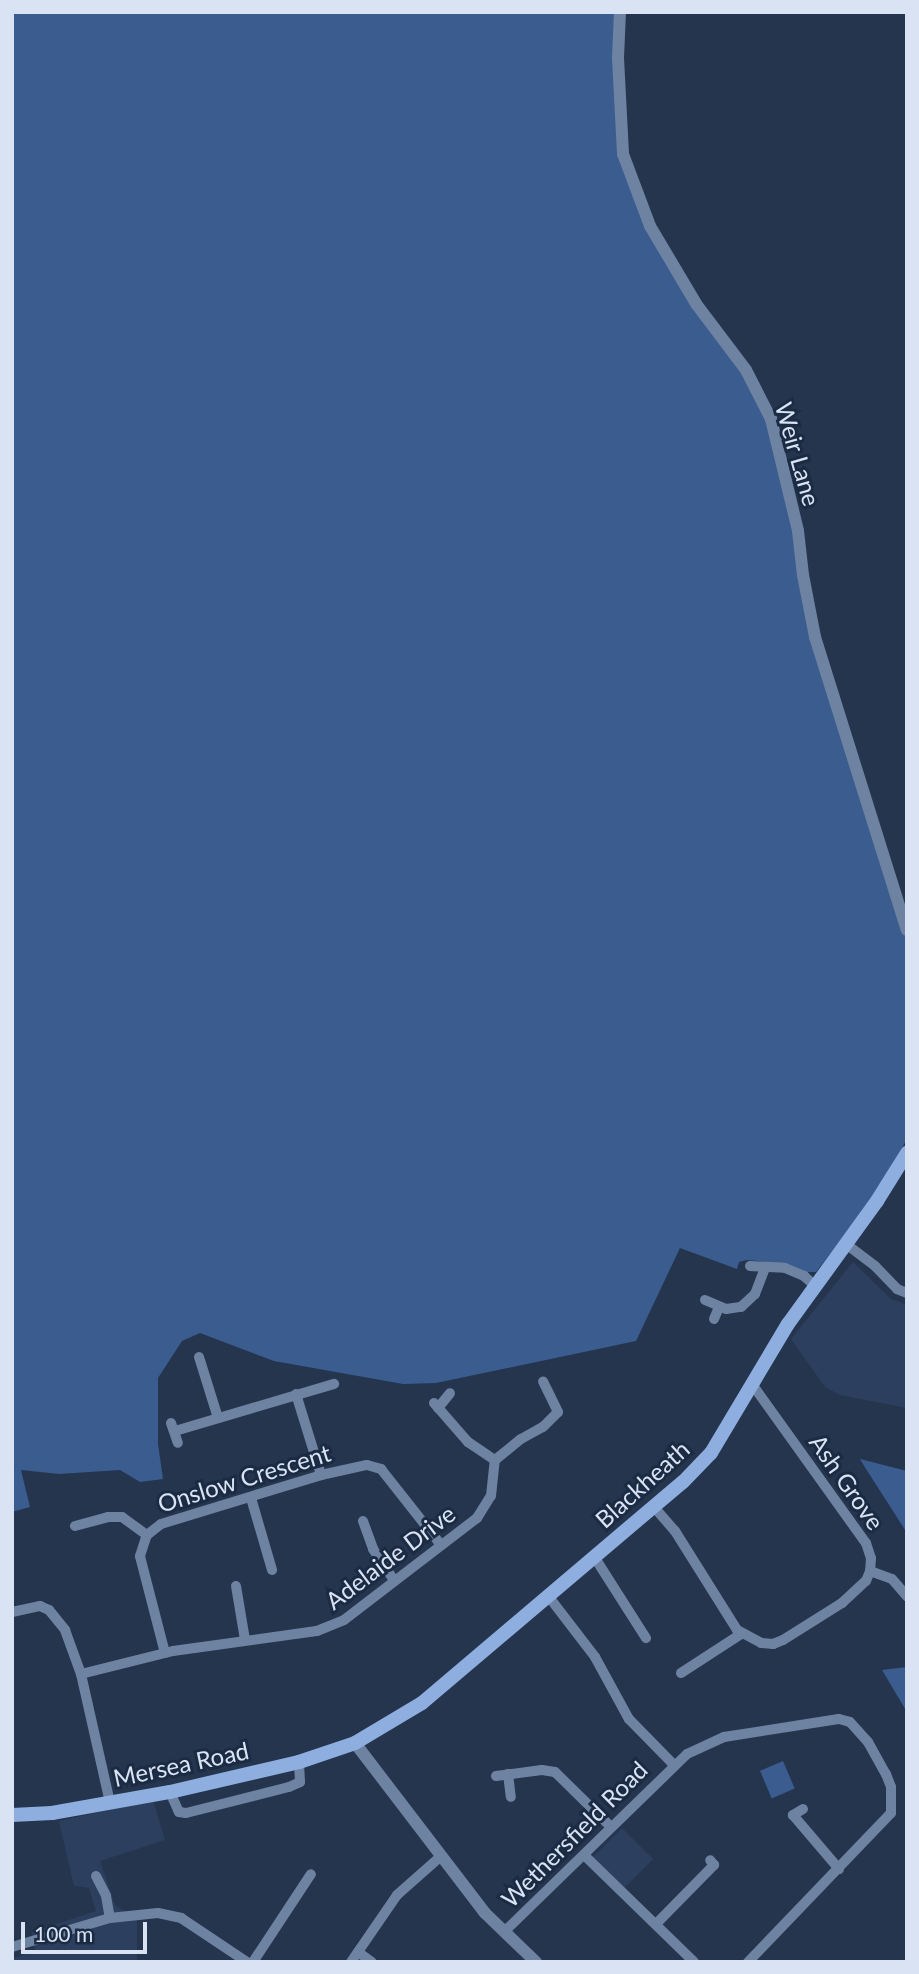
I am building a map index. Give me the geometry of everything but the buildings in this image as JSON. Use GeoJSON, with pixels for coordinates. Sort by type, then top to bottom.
{"type":"FeatureCollection","features":[{"type":"Feature","properties":{"kind":"main road","name":"Blackheath"},"geometry":{"type":"LineString","coordinates":[[355,1743],[422,1703],[654,1507],[710,1453],[788,1324],[907,1153]]}},
{"type":"Feature","properties":{"kind":"main road","name":"Mersea Road"},"geometry":{"type":"LineString","coordinates":[[12,1815],[52,1813],[170,1792],[299,1762],[355,1743]]}},
{"type":"Feature","properties":{"kind":"street","name":"Weir Lane"},"geometry":{"type":"LineString","coordinates":[[620,12],[618,58],[623,154],[650,226],[697,305],[746,370],[771,419],[798,531],[815,637],[907,930]]}},
{"type":"Feature","properties":{"kind":"street"},"geometry":{"type":"LineString","coordinates":[[846,1244],[876,1266],[897,1289],[907,1293]]}},
{"type":"Feature","properties":{"kind":"street"},"geometry":{"type":"LineString","coordinates":[[750,1266],[785,1268],[804,1276],[815,1286]]}},
{"type":"Feature","properties":{"kind":"street"},"geometry":{"type":"LineString","coordinates":[[705,1300],[719,1307],[736,1309],[750,1302],[765,1268]]}},
{"type":"Feature","properties":{"kind":"street"},"geometry":{"type":"LineString","coordinates":[[714,1319],[719,1307]]}},
{"type":"Feature","properties":{"kind":"street"},"geometry":{"type":"LineString","coordinates":[[212,1361],[200,1361],[218,1418]]}},
{"type":"Feature","properties":{"kind":"street"},"geometry":{"type":"LineString","coordinates":[[178,1443],[173,1427],[218,1418],[334,1384]]}},
{"type":"Feature","properties":{"kind":"street","name":"Ash Grove"},"geometry":{"type":"LineString","coordinates":[[752,1384],[866,1543],[871,1558],[870,1571],[892,1579],[907,1596]]}},
{"type":"Feature","properties":{"kind":"street"},"geometry":{"type":"LineString","coordinates":[[450,1393],[436,1406],[468,1442],[495,1460],[521,1439],[543,1427],[558,1412],[545,1387]]}},
{"type":"Feature","properties":{"kind":"street"},"geometry":{"type":"LineString","coordinates":[[296,1394],[321,1475]]}},
{"type":"Feature","properties":{"kind":"street","name":"Adelaide Drive"},"geometry":{"type":"LineString","coordinates":[[81,1674],[165,1653],[333,1626],[477,1518],[491,1496],[495,1460]]}},
{"type":"Feature","properties":{"kind":"street","name":"Onslow Crescent"},"geometry":{"type":"LineString","coordinates":[[165,1653],[140,1556],[146,1535],[161,1524],[360,1465],[381,1469],[441,1545]]}},
{"type":"Feature","properties":{"kind":"street"},"geometry":{"type":"LineString","coordinates":[[251,1498],[272,1570]]}},
{"type":"Feature","properties":{"kind":"street"},"geometry":{"type":"LineString","coordinates":[[654,1507],[675,1531],[741,1634],[761,1643],[773,1644],[783,1640],[852,1595],[866,1581],[870,1571]]}},
{"type":"Feature","properties":{"kind":"street"},"geometry":{"type":"LineString","coordinates":[[75,1526],[88,1516],[122,1517],[146,1535]]}},
{"type":"Feature","properties":{"kind":"street"},"geometry":{"type":"LineString","coordinates":[[363,1521],[373,1549],[394,1580]]}},
{"type":"Feature","properties":{"kind":"street"},"geometry":{"type":"LineString","coordinates":[[252,1551],[265,1547]]}},
{"type":"Feature","properties":{"kind":"street"},"geometry":{"type":"LineString","coordinates":[[595,1558],[646,1638]]}},
{"type":"Feature","properties":{"kind":"street"},"geometry":{"type":"LineString","coordinates":[[233,1589],[245,1640]]}},
{"type":"Feature","properties":{"kind":"street"},"geometry":{"type":"LineString","coordinates":[[549,1597],[589,1648],[629,1719],[674,1765]]}},
{"type":"Feature","properties":{"kind":"street"},"geometry":{"type":"LineString","coordinates":[[12,1612],[40,1606],[49,1610],[65,1630],[81,1674],[110,1803]]}},
{"type":"Feature","properties":{"kind":"street"},"geometry":{"type":"LineString","coordinates":[[681,1673],[688,1664],[741,1634]]}},
{"type":"Feature","properties":{"kind":"street","name":"Wethersfield Road"},"geometry":{"type":"LineString","coordinates":[[504,1932],[674,1765],[702,1745],[724,1737],[839,1719],[850,1722],[868,1742],[886,1774],[892,1799],[891,1814],[839,1870]]}},
{"type":"Feature","properties":{"kind":"street"},"geometry":{"type":"LineString","coordinates":[[355,1743],[440,1857],[504,1932],[536,1962]]}},
{"type":"Feature","properties":{"kind":"street"},"geometry":{"type":"LineString","coordinates":[[170,1792],[178,1812],[186,1813],[289,1787],[300,1782],[299,1762]]}},
{"type":"Feature","properties":{"kind":"street"},"geometry":{"type":"LineString","coordinates":[[496,1776],[542,1770],[555,1772],[611,1827]]}},
{"type":"Feature","properties":{"kind":"street"},"geometry":{"type":"LineString","coordinates":[[508,1774],[511,1797]]}},
{"type":"Feature","properties":{"kind":"street"},"geometry":{"type":"LineString","coordinates":[[748,1962],[839,1870],[789,1817],[803,1810]]}},
{"type":"Feature","properties":{"kind":"street"},"geometry":{"type":"LineString","coordinates":[[584,1854],[694,1962]]}},
{"type":"Feature","properties":{"kind":"street"},"geometry":{"type":"LineString","coordinates":[[351,1962],[397,1895],[440,1857]]}},
{"type":"Feature","properties":{"kind":"street"},"geometry":{"type":"LineString","coordinates":[[656,1924],[714,1865],[710,1860]]}},
{"type":"Feature","properties":{"kind":"street"},"geometry":{"type":"LineString","coordinates":[[96,1877],[106,1896],[110,1918]]}},
{"type":"Feature","properties":{"kind":"street"},"geometry":{"type":"LineString","coordinates":[[253,1962],[306,1877]]}},
{"type":"Feature","properties":{"kind":"street"},"geometry":{"type":"LineString","coordinates":[[12,1946],[110,1918],[158,1913],[181,1917],[247,1962]]}},
{"type":"Feature","properties":{"kind":"street"},"geometry":{"type":"LineString","coordinates":[[358,1952],[372,1962]]}},
{"type":"Feature","properties":{"kind":"shaded area"},"geometry":{"type":"Polygon","coordinates":[[[12,12],[620,12],[623,154],[650,226],[771,419],[803,575],[907,930],[907,1139],[873,1198],[816,1272],[803,1272],[786,1264],[747,1260],[739,1262],[737,1269],[680,1248],[636,1341],[436,1383],[403,1384],[274,1361],[200,1333],[182,1341],[158,1378],[158,1444],[163,1479],[140,1482],[120,1470],[59,1474],[21,1470],[30,1507],[12,1512],[12,1470],[15,1469],[12,1468],[12,12]]]}},
{"type":"Feature","properties":{"kind":"shaded area"},"geometry":{"type":"Polygon","coordinates":[[[853,1262],[891,1299],[907,1305],[907,1408],[840,1395],[825,1387],[791,1339],[853,1262]]]}},
{"type":"Feature","properties":{"kind":"shaded area"},"geometry":{"type":"Polygon","coordinates":[[[860,1459],[907,1471],[907,1533],[866,1469],[860,1459]]]}},
{"type":"Feature","properties":{"kind":"shaded area"},"geometry":{"type":"Polygon","coordinates":[[[907,1667],[907,1712],[882,1670],[907,1667]]]}},
{"type":"Feature","properties":{"kind":"shaded area"},"geometry":{"type":"Polygon","coordinates":[[[783,1761],[795,1789],[772,1798],[760,1771],[783,1761]]]}},
{"type":"Feature","properties":{"kind":"shaded area"},"geometry":{"type":"Polygon","coordinates":[[[153,1800],[165,1840],[100,1861],[115,1905],[137,1919],[137,1962],[12,1962],[12,1959],[35,1951],[32,1932],[96,1911],[89,1888],[74,1886],[59,1821],[153,1800]]]}},
{"type":"Feature","properties":{"kind":"shaded area"},"geometry":{"type":"Polygon","coordinates":[[[622,1828],[653,1859],[623,1889],[592,1858],[622,1828]]]}}]}
